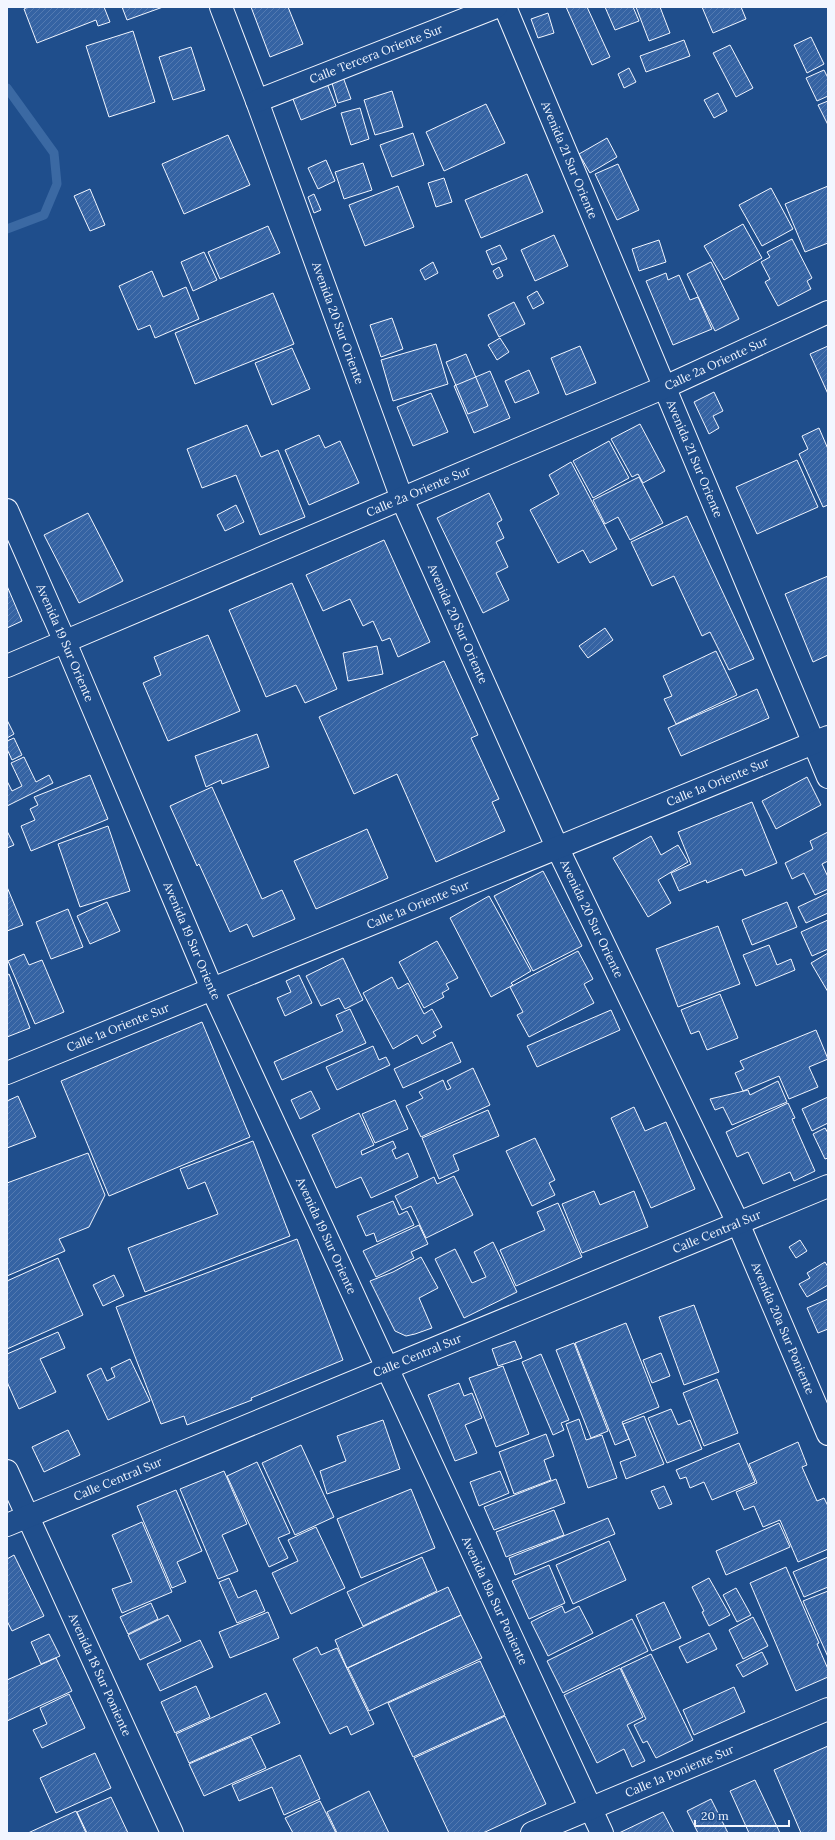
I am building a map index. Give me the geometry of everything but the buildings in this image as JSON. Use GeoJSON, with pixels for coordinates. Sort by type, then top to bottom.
{"type":"FeatureCollection","features":[{"type":"Feature","properties":{"kind":"street","name":"Avenida 20 Sur Oriente"},"geometry":{"type":"LineString","coordinates":[[221,7],[257,101],[402,498],[557,848],[738,1223]]}},
{"type":"Feature","properties":{"kind":"street","name":"Calle Tercera Oriente Sur"},"geometry":{"type":"LineString","coordinates":[[257,101],[496,7]]}},
{"type":"Feature","properties":{"kind":"street","name":"Avenida 21 Sur Oriente"},"geometry":{"type":"LineString","coordinates":[[505,7],[665,387],[821,739],[828,777]]}},
{"type":"Feature","properties":{"kind":"street","name":"Calle 2a Oriente Sur"},"geometry":{"type":"LineString","coordinates":[[7,666],[665,387],[828,312]]}},
{"type":"Feature","properties":{"kind":"street","name":"Avenida 19 Sur Oriente"},"geometry":{"type":"LineString","coordinates":[[7,510],[65,642],[212,989],[388,1368]]}},
{"type":"Feature","properties":{"kind":"street","name":"Calle 1a Oriente Sur"},"geometry":{"type":"LineString","coordinates":[[7,1073],[821,739]]}},
{"type":"Feature","properties":{"kind":"street","name":"Calle Central Sur"},"geometry":{"type":"LineString","coordinates":[[7,1525],[828,1186]]}},
{"type":"Feature","properties":{"kind":"street","name":"Avenida 20a Sur Poniente"},"geometry":{"type":"LineString","coordinates":[[738,1223],[828,1434]]}},
{"type":"Feature","properties":{"kind":"street","name":"Avenida 19a Sur Poniente"},"geometry":{"type":"LineString","coordinates":[[388,1368],[592,1808],[602,1833]]}},
{"type":"Feature","properties":{"kind":"street","name":"Avenida 18 Sur Poniente"},"geometry":{"type":"LineString","coordinates":[[7,1471],[172,1833]]}},
{"type":"Feature","properties":{"kind":"street","name":"Calle 1a Poniente Sur"},"geometry":{"type":"LineString","coordinates":[[532,1833],[828,1709]]}},
{"type":"Feature","properties":{"kind":"waterway"},"geometry":{"type":"LineString","coordinates":[[7,88],[54,153],[57,184],[44,215],[7,229]]}}]}
